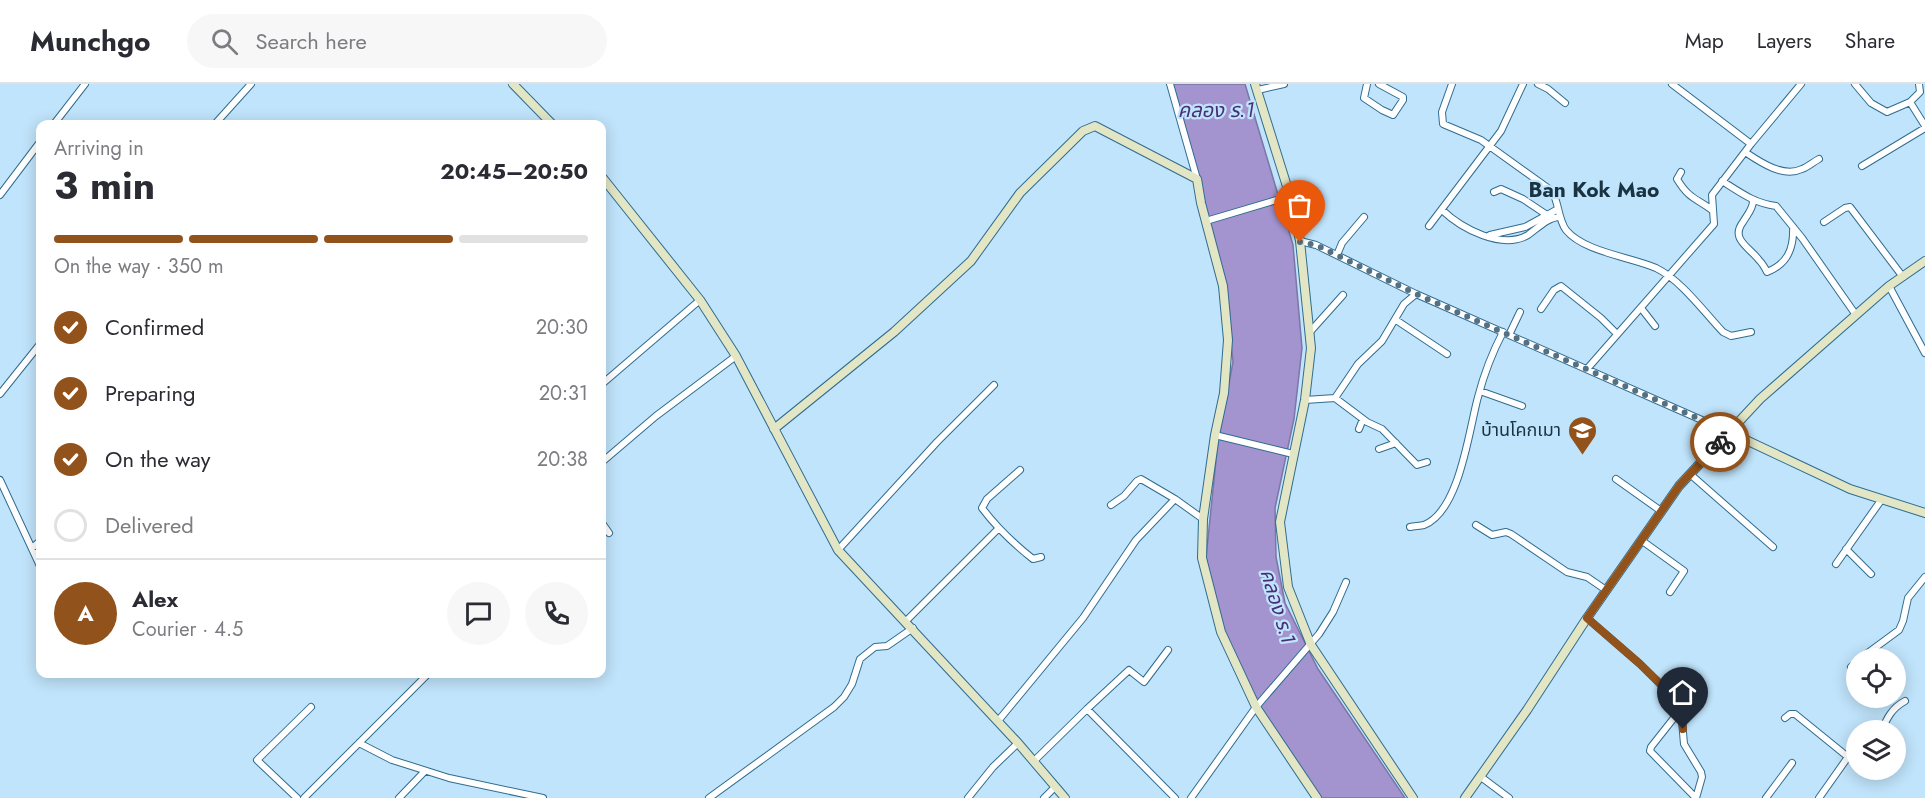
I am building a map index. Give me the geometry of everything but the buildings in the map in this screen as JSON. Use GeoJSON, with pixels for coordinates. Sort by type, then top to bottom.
{"type":"FeatureCollection","features":[{"type":"Feature","properties":{"kind":"street"},"geometry":{"type":"LineString","coordinates":[[57,120],[85,84]]}},
{"type":"Feature","properties":{"kind":"street"},"geometry":{"type":"LineString","coordinates":[[219,120],[251,84]]}},
{"type":"Feature","properties":{"kind":"street"},"geometry":{"type":"LineString","coordinates":[[513,84],[548,120]]}},
{"type":"Feature","properties":{"kind":"street"},"geometry":{"type":"LineString","coordinates":[[1170,84],[1209,220],[1223,286],[1228,340],[1224,393],[1215,435],[1203,519],[1202,558],[1221,632],[1256,707],[1312,796]]}},
{"type":"Feature","properties":{"kind":"street"},"geometry":{"type":"LineString","coordinates":[[1284,84],[1256,87],[1300,242],[1311,348],[1305,400],[1280,522],[1288,587],[1311,645],[1413,798]]}},
{"type":"Feature","properties":{"kind":"street"},"geometry":{"type":"LineString","coordinates":[[1367,84],[1364,98],[1394,115],[1403,97],[1379,84]]}},
{"type":"Feature","properties":{"kind":"street"},"geometry":{"type":"LineString","coordinates":[[1452,84],[1442,112],[1443,124],[1481,140],[1552,191],[1566,230],[1575,238],[1669,276],[1723,332],[1731,336],[1751,332]]}},
{"type":"Feature","properties":{"kind":"street"},"geometry":{"type":"LineString","coordinates":[[1429,226],[1501,131],[1523,84]]}},
{"type":"Feature","properties":{"kind":"street"},"geometry":{"type":"LineString","coordinates":[[1538,84],[1565,103]]}},
{"type":"Feature","properties":{"kind":"street"},"geometry":{"type":"LineString","coordinates":[[1672,84],[1751,144]]}},
{"type":"Feature","properties":{"kind":"street"},"geometry":{"type":"LineString","coordinates":[[1587,369],[1714,224],[1712,195],[1751,144],[1802,84]]}},
{"type":"Feature","properties":{"kind":"street"},"geometry":{"type":"LineString","coordinates":[[1855,84],[1872,103],[1887,111],[1910,102],[1920,92],[1919,84]]}},
{"type":"Feature","properties":{"kind":"street"},"geometry":{"type":"LineString","coordinates":[[1862,166],[1925,127],[1910,102]]}},
{"type":"Feature","properties":{"kind":"street"},"geometry":{"type":"LineString","coordinates":[[774,429],[894,332],[970,261],[1020,193],[1083,131],[1095,126],[1197,179]]}},
{"type":"Feature","properties":{"kind":"street"},"geometry":{"type":"LineString","coordinates":[[0,195],[36,147]]}},
{"type":"Feature","properties":{"kind":"street"},"geometry":{"type":"LineString","coordinates":[[1745,152],[1762,163],[1795,172],[1819,159]]}},
{"type":"Feature","properties":{"kind":"street"},"geometry":{"type":"LineString","coordinates":[[1681,172],[1677,179],[1684,191],[1712,210]]}},
{"type":"Feature","properties":{"kind":"street"},"geometry":{"type":"LineString","coordinates":[[1722,181],[1753,201],[1767,206],[1776,206],[1856,315]]}},
{"type":"Feature","properties":{"kind":"street"},"geometry":{"type":"LineString","coordinates":[[606,182],[700,300],[736,356],[838,550],[1018,742],[1065,798]]}},
{"type":"Feature","properties":{"kind":"street"},"geometry":{"type":"LineString","coordinates":[[1494,192],[1500,189],[1523,199],[1547,214]]}},
{"type":"Feature","properties":{"kind":"street"},"geometry":{"type":"LineString","coordinates":[[1209,220],[1287,197]]}},
{"type":"Feature","properties":{"kind":"street"},"geometry":{"type":"LineString","coordinates":[[1753,201],[1753,207],[1737,233],[1740,242],[1759,260],[1767,272],[1789,256],[1794,244],[1793,227]]}},
{"type":"Feature","properties":{"kind":"street"},"geometry":{"type":"LineString","coordinates":[[1824,222],[1850,207],[1903,277]]}},
{"type":"Feature","properties":{"kind":"street"},"geometry":{"type":"LineString","coordinates":[[1442,210],[1459,224],[1487,236],[1511,242],[1527,235],[1559,213]]}},
{"type":"Feature","properties":{"kind":"street"},"geometry":{"type":"LineString","coordinates":[[1487,236],[1525,227],[1547,214],[1559,213]]}},
{"type":"Feature","properties":{"kind":"street"},"geometry":{"type":"LineString","coordinates":[[1337,255],[1342,243],[1364,217]]}},
{"type":"Feature","properties":{"kind":"street"},"geometry":{"type":"LineString","coordinates":[[1300,242],[1316,245],[1416,294],[1729,432],[1850,489],[1925,513]]}},
{"type":"Feature","properties":{"kind":"street"},"geometry":{"type":"LineString","coordinates":[[1465,798],[1679,486],[1760,399],[1889,286],[1925,261]]}},
{"type":"Feature","properties":{"kind":"street"},"geometry":{"type":"LineString","coordinates":[[1541,309],[1554,290],[1561,286],[1617,334]]}},
{"type":"Feature","properties":{"kind":"street"},"geometry":{"type":"LineString","coordinates":[[1889,286],[1925,353]]}},
{"type":"Feature","properties":{"kind":"street"},"geometry":{"type":"LineString","coordinates":[[1335,398],[1358,364],[1382,341],[1404,304],[1416,294]]}},
{"type":"Feature","properties":{"kind":"street"},"geometry":{"type":"LineString","coordinates":[[1309,334],[1343,295]]}},
{"type":"Feature","properties":{"kind":"street"},"geometry":{"type":"LineString","coordinates":[[606,381],[700,300]]}},
{"type":"Feature","properties":{"kind":"street"},"geometry":{"type":"LineString","coordinates":[[1641,308],[1655,326]]}},
{"type":"Feature","properties":{"kind":"street"},"geometry":{"type":"LineString","coordinates":[[1410,527],[1425,525],[1439,514],[1451,495],[1463,463],[1490,357],[1520,312]]}},
{"type":"Feature","properties":{"kind":"street"},"geometry":{"type":"LineString","coordinates":[[1396,320],[1447,354]]}},
{"type":"Feature","properties":{"kind":"street"},"geometry":{"type":"LineString","coordinates":[[0,394],[36,349]]}},
{"type":"Feature","properties":{"kind":"street"},"geometry":{"type":"LineString","coordinates":[[606,459],[656,416],[736,356]]}},
{"type":"Feature","properties":{"kind":"street"},"geometry":{"type":"LineString","coordinates":[[838,550],[937,442],[994,385]]}},
{"type":"Feature","properties":{"kind":"street"},"geometry":{"type":"LineString","coordinates":[[1480,391],[1522,406]]}},
{"type":"Feature","properties":{"kind":"street"},"geometry":{"type":"LineString","coordinates":[[1305,400],[1335,398],[1363,419],[1382,429],[1417,465],[1427,462]]}},
{"type":"Feature","properties":{"kind":"street"},"geometry":{"type":"LineString","coordinates":[[1359,429],[1363,419]]}},
{"type":"Feature","properties":{"kind":"street"},"geometry":{"type":"LineString","coordinates":[[1215,435],[1293,454]]}},
{"type":"Feature","properties":{"kind":"street"},"geometry":{"type":"LineString","coordinates":[[1379,450],[1396,443]]}},
{"type":"Feature","properties":{"kind":"street"},"geometry":{"type":"LineString","coordinates":[[1020,470],[982,505],[982,508],[999,529],[1033,559],[1041,557]]}},
{"type":"Feature","properties":{"kind":"street"},"geometry":{"type":"LineString","coordinates":[[1690,474],[1773,547]]}},
{"type":"Feature","properties":{"kind":"street"},"geometry":{"type":"LineString","coordinates":[[1111,505],[1141,479],[1203,519]]}},
{"type":"Feature","properties":{"kind":"street"},"geometry":{"type":"LineString","coordinates":[[1616,479],[1661,511]]}},
{"type":"Feature","properties":{"kind":"street"},"geometry":{"type":"LineString","coordinates":[[0,480],[36,557]]}},
{"type":"Feature","properties":{"kind":"street"},"geometry":{"type":"LineString","coordinates":[[998,721],[1083,618],[1136,540],[1175,499]]}},
{"type":"Feature","properties":{"kind":"street"},"geometry":{"type":"LineString","coordinates":[[1836,564],[1882,499]]}},
{"type":"Feature","properties":{"kind":"street"},"geometry":{"type":"LineString","coordinates":[[1476,525],[1492,535],[1506,532],[1511,534],[1567,572],[1587,577],[1606,590]]}},
{"type":"Feature","properties":{"kind":"street"},"geometry":{"type":"LineString","coordinates":[[606,528],[609,532]]}},
{"type":"Feature","properties":{"kind":"street"},"geometry":{"type":"LineString","coordinates":[[906,621],[999,529]]}},
{"type":"Feature","properties":{"kind":"street"},"geometry":{"type":"LineString","coordinates":[[1641,540],[1683,572],[1670,592]]}},
{"type":"Feature","properties":{"kind":"street"},"geometry":{"type":"LineString","coordinates":[[32,548],[36,544]]}},
{"type":"Feature","properties":{"kind":"street"},"geometry":{"type":"LineString","coordinates":[[1846,549],[1871,574]]}},
{"type":"Feature","properties":{"kind":"street"},"geometry":{"type":"LineString","coordinates":[[1875,648],[1899,630],[1908,598],[1925,577]]}},
{"type":"Feature","properties":{"kind":"street"},"geometry":{"type":"LineString","coordinates":[[1191,798],[1256,707],[1311,645],[1333,612],[1346,582]]}},
{"type":"Feature","properties":{"kind":"street"},"geometry":{"type":"LineString","coordinates":[[1587,618],[1662,685],[1681,709],[1684,744],[1702,777],[1696,798],[1650,751],[1681,709]]}},
{"type":"Feature","properties":{"kind":"street"},"geometry":{"type":"LineString","coordinates":[[709,798],[834,707],[852,684],[860,659],[875,647],[887,646],[913,628]]}},
{"type":"Feature","properties":{"kind":"street"},"geometry":{"type":"LineString","coordinates":[[1034,761],[1129,670],[1144,682],[1168,650]]}},
{"type":"Feature","properties":{"kind":"street"},"geometry":{"type":"LineString","coordinates":[[304,798],[424,678]]}},
{"type":"Feature","properties":{"kind":"street"},"geometry":{"type":"LineString","coordinates":[[297,798],[257,760],[311,707]]}},
{"type":"Feature","properties":{"kind":"street"},"geometry":{"type":"LineString","coordinates":[[1087,708],[1175,798]]}},
{"type":"Feature","properties":{"kind":"street"},"geometry":{"type":"LineString","coordinates":[[1785,718],[1790,714],[1795,714],[1846,756]]}},
{"type":"Feature","properties":{"kind":"street"},"geometry":{"type":"LineString","coordinates":[[359,742],[392,760],[425,771],[543,798]]}},
{"type":"Feature","properties":{"kind":"street"},"geometry":{"type":"LineString","coordinates":[[968,798],[993,767],[1018,742]]}},
{"type":"Feature","properties":{"kind":"street"},"geometry":{"type":"LineString","coordinates":[[1819,798],[1846,761]]}},
{"type":"Feature","properties":{"kind":"street"},"geometry":{"type":"LineString","coordinates":[[1767,798],[1792,763]]}},
{"type":"Feature","properties":{"kind":"street"},"geometry":{"type":"LineString","coordinates":[[399,798],[425,771]]}},
{"type":"Feature","properties":{"kind":"street"},"geometry":{"type":"LineString","coordinates":[[1480,777],[1509,798]]}},
{"type":"Feature","properties":{"kind":"street"},"geometry":{"type":"LineString","coordinates":[[1044,798],[1055,787]]}},
{"type":"Feature","properties":{"kind":"water","name":"คลอง ร.1"},"geometry":{"type":"Polygon","coordinates":[[[1169,84],[1245,84],[1293,245],[1302,348],[1294,419],[1275,508],[1276,557],[1285,603],[1318,669],[1405,798],[1321,798],[1262,710],[1223,630],[1206,558],[1218,441],[1233,362],[1224,277],[1169,84]]]}},
{"type":"Feature","properties":{"kind":"way so far"},"geometry":{"type":"LineString","coordinates":[[1300,242],[1316,245],[1416,294],[1729,432],[1720,442]]}},
{"type":"Feature","properties":{"kind":"place","name":"บ้านโคกเมา"},"geometry":{"type":"Point","coordinates":[1582,456]}},
{"type":"Feature","properties":{"kind":"district","name":"Ban Kok Mao"},"geometry":{"type":"Point","coordinates":[1594,190]}},
{"type":"Feature","properties":{"kind":"route"},"geometry":{"type":"LineString","coordinates":[[1683,729],[1681,709],[1673,696],[1587,618],[1679,486],[1720,442]]}}]}
